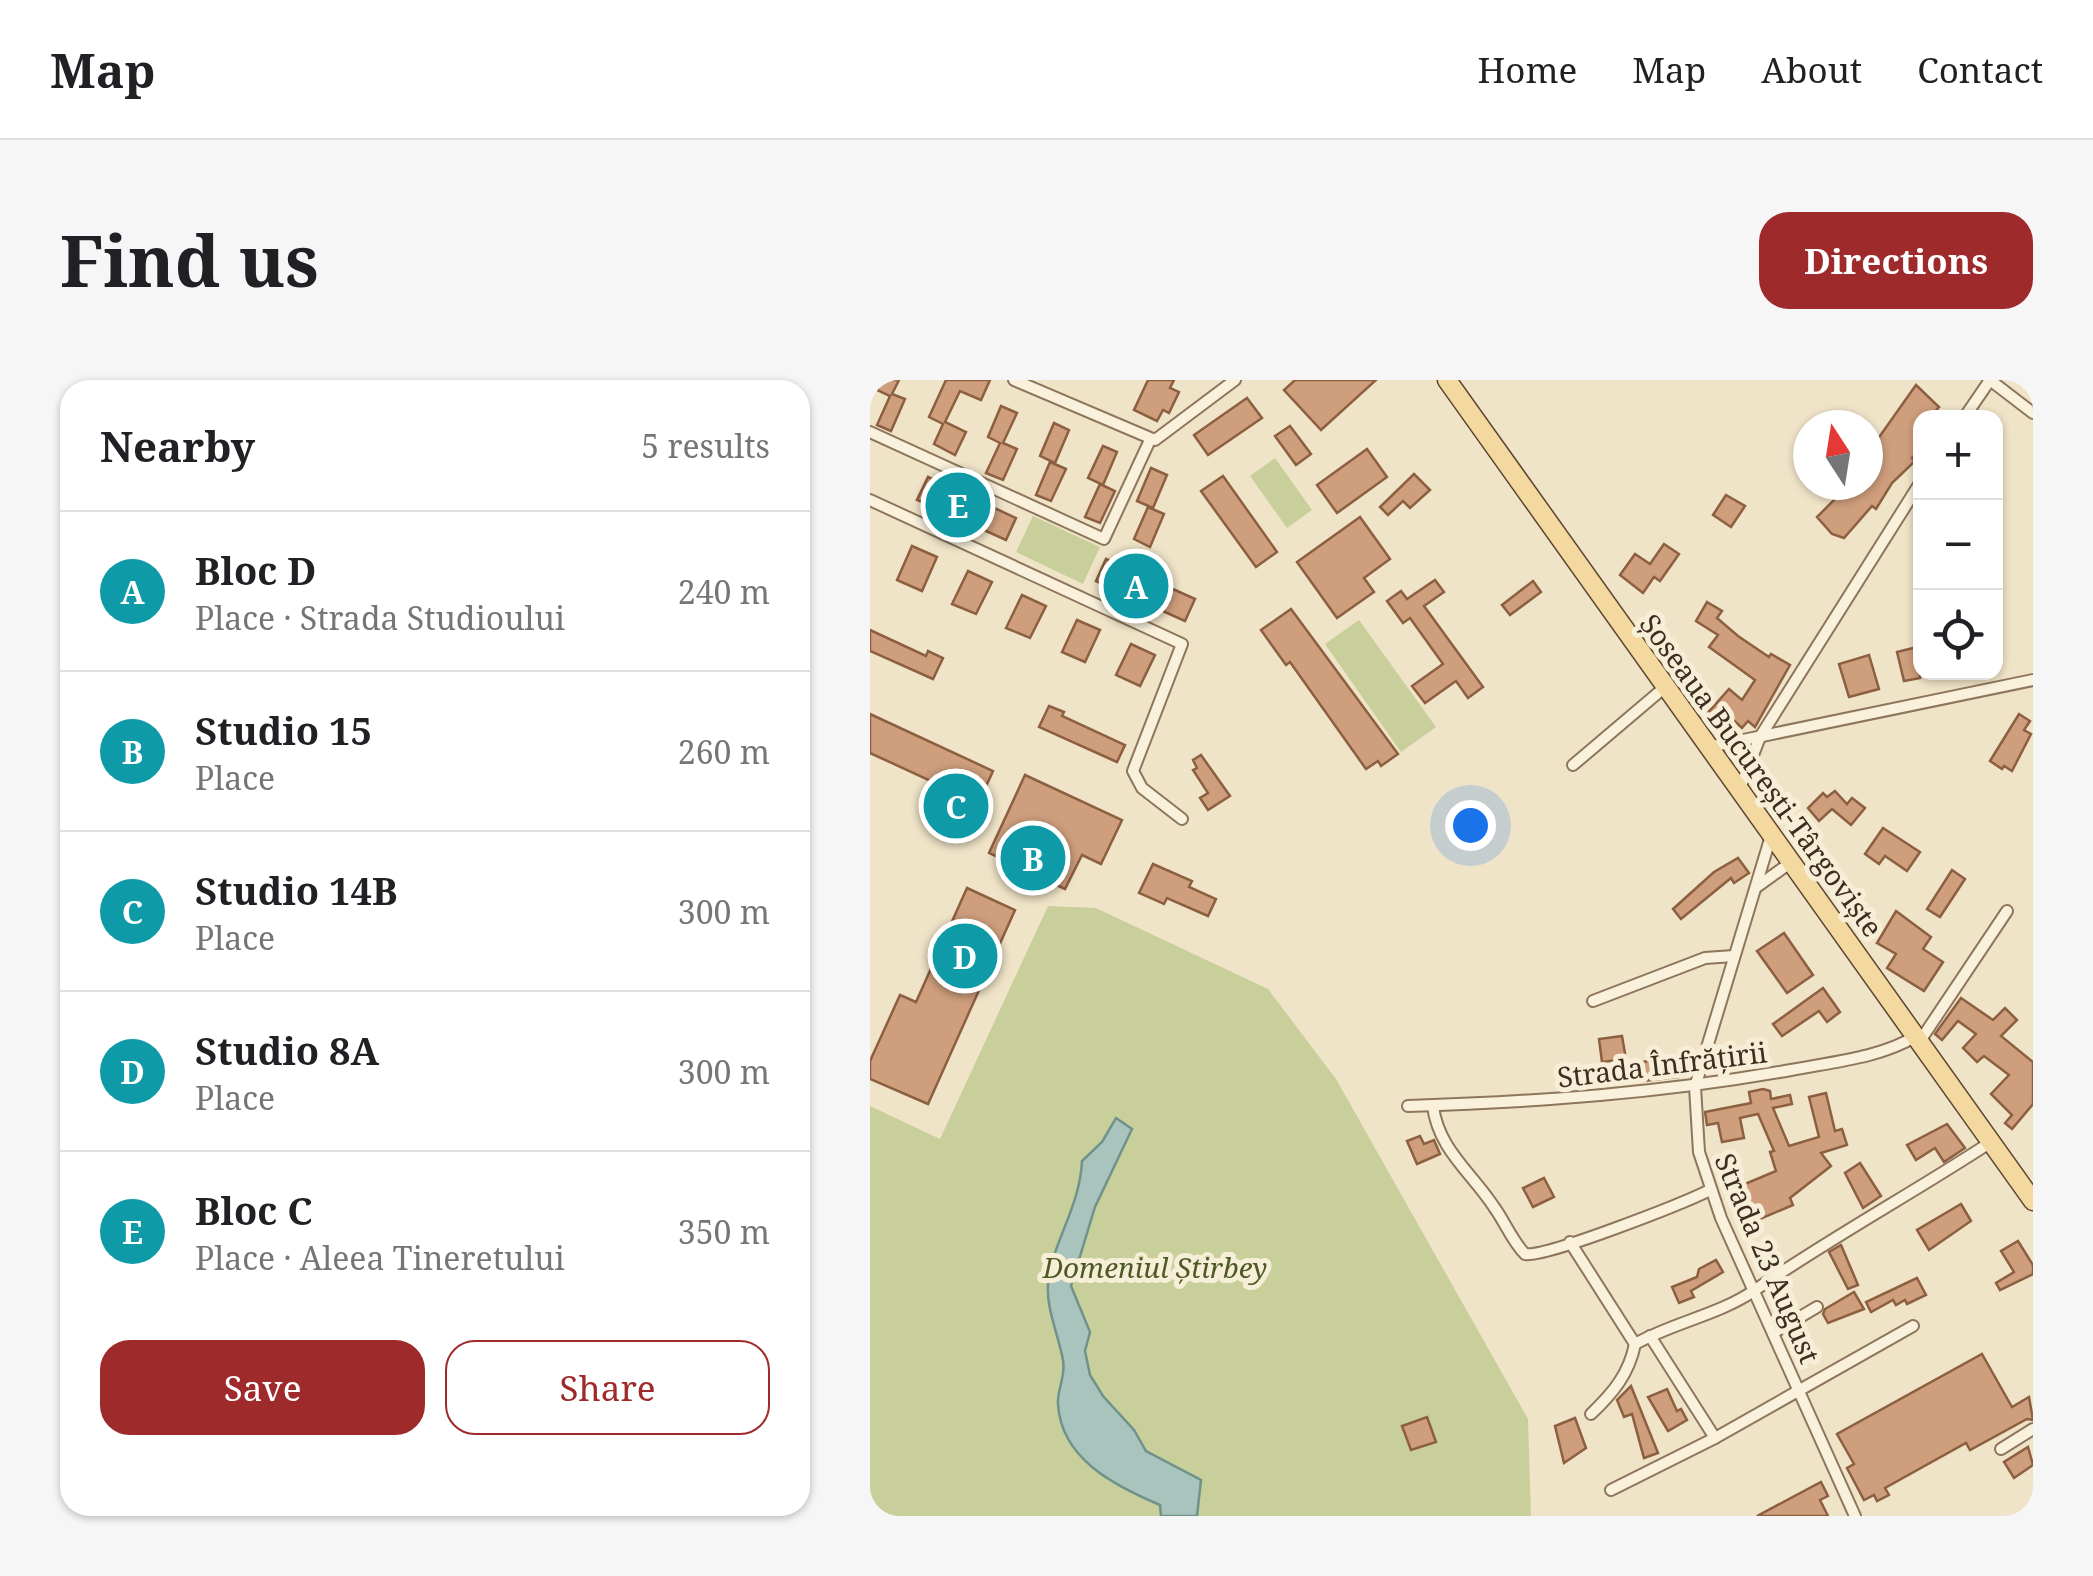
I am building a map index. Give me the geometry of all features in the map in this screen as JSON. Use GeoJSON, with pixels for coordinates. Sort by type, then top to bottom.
{"type":"FeatureCollection","features":[{"type":"Feature","properties":{"kind":"main road","name":"Șoseaua București-Târgoviște"},"geometry":{"type":"LineString","coordinates":[[1447,380],[2033,1201]]}},
{"type":"Feature","properties":{"kind":"street"},"geometry":{"type":"LineString","coordinates":[[1014,380],[1150,440],[1160,439],[1233,383]]}},
{"type":"Feature","properties":{"kind":"street"},"geometry":{"type":"LineString","coordinates":[[1969,410],[1990,380],[2033,413]]}},
{"type":"Feature","properties":{"kind":"street"},"geometry":{"type":"LineString","coordinates":[[870,432],[1104,540],[1150,440]]}},
{"type":"Feature","properties":{"kind":"street"},"geometry":{"type":"LineString","coordinates":[[1739,792],[1760,737],[1913,494]]}},
{"type":"Feature","properties":{"kind":"street"},"geometry":{"type":"LineString","coordinates":[[870,500],[1182,644],[1134,771],[1142,788],[1182,819]]}},
{"type":"Feature","properties":{"kind":"street"},"geometry":{"type":"LineString","coordinates":[[1708,747],[2033,680]]}},
{"type":"Feature","properties":{"kind":"street"},"geometry":{"type":"LineString","coordinates":[[1572,765],[1665,687]]}},
{"type":"Feature","properties":{"kind":"street","name":"Strada 23 August"},"geometry":{"type":"LineString","coordinates":[[1770,836],[1695,1087],[1698,1152],[1710,1190],[1855,1516]]}},
{"type":"Feature","properties":{"kind":"street"},"geometry":{"type":"LineString","coordinates":[[1758,886],[1790,863]]}},
{"type":"Feature","properties":{"kind":"street"},"geometry":{"type":"LineString","coordinates":[[1918,1038],[2008,911]]}},
{"type":"Feature","properties":{"kind":"street"},"geometry":{"type":"LineString","coordinates":[[1593,1001],[1705,958],[1734,956]]}},
{"type":"Feature","properties":{"kind":"street","name":"Strada Înfrățirii"},"geometry":{"type":"LineString","coordinates":[[1408,1106],[1567,1100],[1695,1087],[1847,1059],[1918,1038]]}},
{"type":"Feature","properties":{"kind":"street"},"geometry":{"type":"LineString","coordinates":[[1432,1106],[1438,1130],[1449,1149],[1492,1203],[1520,1250],[1531,1256],[1651,1217],[1710,1190]]}},
{"type":"Feature","properties":{"kind":"street"},"geometry":{"type":"LineString","coordinates":[[1635,1344],[1754,1291],[1794,1260],[1846,1228],[1881,1214],[1991,1142]]}},
{"type":"Feature","properties":{"kind":"street"},"geometry":{"type":"LineString","coordinates":[[1570,1242],[1635,1344],[1631,1364],[1616,1389],[1592,1414]]}},
{"type":"Feature","properties":{"kind":"street"},"geometry":{"type":"LineString","coordinates":[[1773,1333],[1817,1307]]}},
{"type":"Feature","properties":{"kind":"street"},"geometry":{"type":"LineString","coordinates":[[1611,1490],[1800,1392],[1913,1326]]}},
{"type":"Feature","properties":{"kind":"street"},"geometry":{"type":"LineString","coordinates":[[1650,1336],[1715,1438]]}},
{"type":"Feature","properties":{"kind":"street"},"geometry":{"type":"LineString","coordinates":[[2000,1449],[2033,1430]]}},
{"type":"Feature","properties":{"kind":"green space"},"geometry":{"type":"Polygon","coordinates":[[[1275,458],[1312,510],[1287,528],[1250,476],[1275,458]]]}},
{"type":"Feature","properties":{"kind":"green space"},"geometry":{"type":"Polygon","coordinates":[[[1033,516],[1100,547],[1083,584],[1016,552],[1033,516]]]}},
{"type":"Feature","properties":{"kind":"green space"},"geometry":{"type":"Polygon","coordinates":[[[1359,620],[1436,727],[1401,752],[1325,644],[1359,620]]]}},
{"type":"Feature","properties":{"kind":"green space","name":"Domeniul Știrbey"},"geometry":{"type":"Polygon","coordinates":[[[1048,906],[1096,908],[1268,989],[1336,1079],[1528,1419],[1531,1516],[870,1516],[870,1106],[940,1139],[1048,906]]]}},
{"type":"Feature","properties":{"kind":"water"},"geometry":{"type":"Polygon","coordinates":[[[1116,1118],[1132,1129],[1095,1207],[1071,1286],[1090,1332],[1085,1351],[1090,1375],[1146,1451],[1201,1480],[1197,1516],[1161,1516],[1160,1505],[1093,1468],[1069,1440],[1061,1423],[1058,1398],[1064,1366],[1049,1303],[1050,1270],[1076,1194],[1082,1161],[1102,1142],[1116,1118]]]}},
{"type":"Feature","properties":{"kind":"building"},"geometry":{"type":"Polygon","coordinates":[[[882,380],[899,380],[892,394],[905,399],[891,431],[877,425],[890,396],[877,390],[882,380]]]}},
{"type":"Feature","properties":{"kind":"building"},"geometry":{"type":"Polygon","coordinates":[[[946,380],[990,380],[981,400],[960,391],[945,422],[966,432],[955,455],[934,444],[943,424],[929,417],[946,380]]]}},
{"type":"Feature","properties":{"kind":"building"},"geometry":{"type":"Polygon","coordinates":[[[1148,380],[1174,380],[1170,388],[1179,392],[1169,413],[1163,410],[1157,421],[1134,410],[1148,380]]]}},
{"type":"Feature","properties":{"kind":"building"},"geometry":{"type":"Polygon","coordinates":[[[1295,380],[1376,380],[1321,430],[1284,390],[1295,380]]]}},
{"type":"Feature","properties":{"kind":"building"},"geometry":{"type":"Polygon","coordinates":[[[1916,385],[1939,407],[1913,410],[1913,463],[1883,498],[1883,432],[1916,385]]]}},
{"type":"Feature","properties":{"kind":"building"},"geometry":{"type":"Polygon","coordinates":[[[1247,398],[1262,418],[1208,455],[1194,435],[1247,398]]]}},
{"type":"Feature","properties":{"kind":"building"},"geometry":{"type":"Polygon","coordinates":[[[1001,406],[1017,413],[1003,443],[1017,449],[1003,480],[986,473],[1000,443],[988,437],[1001,406]]]}},
{"type":"Feature","properties":{"kind":"building"},"geometry":{"type":"Polygon","coordinates":[[[1054,423],[1069,430],[1055,463],[1040,456],[1054,423]]]}},
{"type":"Feature","properties":{"kind":"building"},"geometry":{"type":"Polygon","coordinates":[[[1290,426],[1311,454],[1296,465],[1275,436],[1290,426]]]}},
{"type":"Feature","properties":{"kind":"building"},"geometry":{"type":"Polygon","coordinates":[[[1103,446],[1117,452],[1103,485],[1088,478],[1103,446]]]}},
{"type":"Feature","properties":{"kind":"building"},"geometry":{"type":"Polygon","coordinates":[[[1367,449],[1387,477],[1337,513],[1317,485],[1367,449]]]}},
{"type":"Feature","properties":{"kind":"building"},"geometry":{"type":"Polygon","coordinates":[[[1050,462],[1066,469],[1051,501],[1036,495],[1050,462]]]}},
{"type":"Feature","properties":{"kind":"building"},"geometry":{"type":"Polygon","coordinates":[[[1151,468],[1167,475],[1153,508],[1137,501],[1151,468]]]}},
{"type":"Feature","properties":{"kind":"building"},"geometry":{"type":"Polygon","coordinates":[[[1414,474],[1430,490],[1410,508],[1403,501],[1388,515],[1380,507],[1414,474]]]}},
{"type":"Feature","properties":{"kind":"building"},"geometry":{"type":"Polygon","coordinates":[[[1223,476],[1277,552],[1256,567],[1201,491],[1223,476]]]}},
{"type":"Feature","properties":{"kind":"building"},"geometry":{"type":"Polygon","coordinates":[[[928,477],[1016,518],[1006,540],[917,500],[928,477]]]}},
{"type":"Feature","properties":{"kind":"building"},"geometry":{"type":"Polygon","coordinates":[[[1100,484],[1115,491],[1100,523],[1085,517],[1100,484]]]}},
{"type":"Feature","properties":{"kind":"building"},"geometry":{"type":"Polygon","coordinates":[[[1726,495],[1745,506],[1731,527],[1713,515],[1726,495]]]}},
{"type":"Feature","properties":{"kind":"building"},"geometry":{"type":"Polygon","coordinates":[[[1834,500],[1882,500],[1844,538],[1832,534],[1817,517],[1834,500]]]}},
{"type":"Feature","properties":{"kind":"building"},"geometry":{"type":"Polygon","coordinates":[[[1148,507],[1164,514],[1150,547],[1134,539],[1148,507]]]}},
{"type":"Feature","properties":{"kind":"building"},"geometry":{"type":"Polygon","coordinates":[[[1360,517],[1390,559],[1364,578],[1374,592],[1337,618],[1297,562],[1360,517]]]}},
{"type":"Feature","properties":{"kind":"building"},"geometry":{"type":"Polygon","coordinates":[[[1664,544],[1679,554],[1660,581],[1654,577],[1643,593],[1620,575],[1635,554],[1650,564],[1664,544]]]}},
{"type":"Feature","properties":{"kind":"building"},"geometry":{"type":"Polygon","coordinates":[[[912,546],[937,557],[922,591],[897,580],[912,546]]]}},
{"type":"Feature","properties":{"kind":"building"},"geometry":{"type":"Polygon","coordinates":[[[1106,559],[1195,599],[1185,621],[1096,581],[1106,559]]]}},
{"type":"Feature","properties":{"kind":"building"},"geometry":{"type":"Polygon","coordinates":[[[968,571],[992,582],[976,614],[952,604],[968,571]]]}},
{"type":"Feature","properties":{"kind":"building"},"geometry":{"type":"Polygon","coordinates":[[[1435,580],[1444,592],[1424,606],[1483,687],[1468,698],[1456,681],[1425,703],[1412,686],[1443,664],[1410,618],[1403,623],[1387,601],[1401,591],[1407,599],[1435,580]]]}},
{"type":"Feature","properties":{"kind":"building"},"geometry":{"type":"Polygon","coordinates":[[[1533,581],[1541,592],[1510,615],[1502,605],[1533,581]]]}},
{"type":"Feature","properties":{"kind":"building"},"geometry":{"type":"Polygon","coordinates":[[[1022,595],[1046,606],[1030,638],[1006,628],[1022,595]]]}},
{"type":"Feature","properties":{"kind":"building"},"geometry":{"type":"Polygon","coordinates":[[[1707,602],[1722,611],[1717,618],[1738,636],[1769,657],[1771,654],[1790,665],[1755,727],[1748,721],[1742,728],[1729,716],[1720,727],[1706,715],[1729,689],[1742,700],[1755,680],[1709,647],[1718,635],[1696,621],[1707,602]]]}},
{"type":"Feature","properties":{"kind":"building"},"geometry":{"type":"Polygon","coordinates":[[[1291,609],[1398,754],[1381,766],[1378,761],[1366,769],[1290,662],[1286,665],[1261,630],[1291,609]]]}},
{"type":"Feature","properties":{"kind":"building"},"geometry":{"type":"Polygon","coordinates":[[[1077,620],[1100,630],[1085,662],[1062,652],[1077,620]]]}},
{"type":"Feature","properties":{"kind":"building"},"geometry":{"type":"Polygon","coordinates":[[[870,630],[926,656],[928,651],[943,658],[933,679],[870,651],[870,630]]]}},
{"type":"Feature","properties":{"kind":"building"},"geometry":{"type":"Polygon","coordinates":[[[1131,644],[1155,655],[1140,686],[1116,675],[1131,644]]]}},
{"type":"Feature","properties":{"kind":"building"},"geometry":{"type":"Polygon","coordinates":[[[1913,648],[1913,679],[1904,681],[1897,652],[1913,648]]]}},
{"type":"Feature","properties":{"kind":"building"},"geometry":{"type":"Polygon","coordinates":[[[1869,655],[1879,689],[1849,697],[1839,664],[1869,655]]]}},
{"type":"Feature","properties":{"kind":"building"},"geometry":{"type":"Polygon","coordinates":[[[1049,706],[1125,745],[1117,762],[1039,727],[1049,706]]]}},
{"type":"Feature","properties":{"kind":"building"},"geometry":{"type":"Polygon","coordinates":[[[870,714],[993,771],[961,841],[927,826],[944,787],[870,753],[870,714]]]}},
{"type":"Feature","properties":{"kind":"building"},"geometry":{"type":"Polygon","coordinates":[[[2019,714],[2030,721],[2024,730],[2031,734],[2012,771],[2004,766],[2002,769],[1990,761],[2019,714]]]}},
{"type":"Feature","properties":{"kind":"building"},"geometry":{"type":"Polygon","coordinates":[[[1201,755],[1230,796],[1208,810],[1200,798],[1208,793],[1193,770],[1197,768],[1193,760],[1201,755]]]}},
{"type":"Feature","properties":{"kind":"building"},"geometry":{"type":"Polygon","coordinates":[[[1025,775],[1122,820],[1101,864],[1082,855],[1065,889],[989,853],[1025,775]]]}},
{"type":"Feature","properties":{"kind":"building"},"geometry":{"type":"Polygon","coordinates":[[[1835,791],[1847,804],[1852,798],[1865,808],[1851,825],[1832,809],[1819,821],[1808,808],[1823,793],[1827,797],[1835,791]]]}},
{"type":"Feature","properties":{"kind":"building"},"geometry":{"type":"Polygon","coordinates":[[[1883,828],[1920,852],[1907,871],[1885,856],[1879,864],[1865,854],[1883,828]]]}},
{"type":"Feature","properties":{"kind":"building"},"geometry":{"type":"Polygon","coordinates":[[[1738,858],[1749,873],[1734,883],[1731,878],[1681,919],[1673,909],[1714,872],[1738,858]]]}},
{"type":"Feature","properties":{"kind":"building"},"geometry":{"type":"Polygon","coordinates":[[[1153,864],[1192,881],[1189,887],[1216,899],[1208,916],[1167,898],[1164,904],[1139,893],[1153,864]]]}},
{"type":"Feature","properties":{"kind":"building"},"geometry":{"type":"Polygon","coordinates":[[[1952,870],[1965,879],[1940,917],[1927,909],[1952,870]]]}},
{"type":"Feature","properties":{"kind":"building"},"geometry":{"type":"Polygon","coordinates":[[[967,888],[1015,910],[928,1104],[870,1079],[870,1061],[900,995],[916,1002],[967,888]]]}},
{"type":"Feature","properties":{"kind":"building"},"geometry":{"type":"Polygon","coordinates":[[[1896,911],[1931,937],[1923,949],[1943,962],[1924,991],[1887,968],[1896,954],[1877,943],[1896,911]]]}},
{"type":"Feature","properties":{"kind":"building"},"geometry":{"type":"Polygon","coordinates":[[[1784,933],[1813,975],[1787,993],[1757,951],[1784,933]]]}},
{"type":"Feature","properties":{"kind":"building"},"geometry":{"type":"Polygon","coordinates":[[[1823,988],[1840,1012],[1827,1022],[1819,1011],[1782,1036],[1773,1024],[1823,988]]]}},
{"type":"Feature","properties":{"kind":"building"},"geometry":{"type":"Polygon","coordinates":[[[1961,998],[1993,1020],[2005,1008],[2017,1020],[2001,1036],[2033,1062],[2033,1104],[2012,1129],[2005,1123],[2012,1115],[1991,1094],[2009,1075],[1984,1056],[1977,1062],[1963,1048],[1976,1034],[1958,1021],[1942,1040],[1935,1034],[1961,998]]]}},
{"type":"Feature","properties":{"kind":"building"},"geometry":{"type":"Polygon","coordinates":[[[1622,1036],[1626,1059],[1602,1062],[1599,1039],[1622,1036]]]}},
{"type":"Feature","properties":{"kind":"building"},"geometry":{"type":"Polygon","coordinates":[[[1677,1056],[1679,1077],[1633,1082],[1631,1064],[1677,1056]]]}},
{"type":"Feature","properties":{"kind":"building"},"geometry":{"type":"Polygon","coordinates":[[[1770,1091],[1771,1099],[1790,1095],[1792,1104],[1773,1108],[1789,1146],[1819,1137],[1809,1097],[1826,1093],[1835,1131],[1842,1129],[1847,1145],[1821,1153],[1831,1166],[1790,1198],[1793,1205],[1741,1227],[1726,1192],[1776,1171],[1770,1152],[1774,1151],[1758,1114],[1740,1118],[1744,1138],[1722,1142],[1718,1123],[1707,1125],[1705,1112],[1751,1103],[1749,1092],[1770,1091]]]}},
{"type":"Feature","properties":{"kind":"building"},"geometry":{"type":"Polygon","coordinates":[[[1947,1124],[1965,1148],[1944,1162],[1935,1148],[1916,1160],[1907,1145],[1947,1124]]]}},
{"type":"Feature","properties":{"kind":"building"},"geometry":{"type":"Polygon","coordinates":[[[1420,1136],[1424,1144],[1434,1140],[1440,1154],[1417,1164],[1407,1141],[1420,1136]]]}},
{"type":"Feature","properties":{"kind":"building"},"geometry":{"type":"Polygon","coordinates":[[[1860,1163],[1881,1196],[1863,1208],[1845,1173],[1860,1163]]]}},
{"type":"Feature","properties":{"kind":"building"},"geometry":{"type":"Polygon","coordinates":[[[1544,1178],[1554,1197],[1533,1207],[1523,1188],[1544,1178]]]}},
{"type":"Feature","properties":{"kind":"building"},"geometry":{"type":"Polygon","coordinates":[[[1961,1204],[1971,1221],[1929,1250],[1917,1230],[1961,1204]]]}},
{"type":"Feature","properties":{"kind":"building"},"geometry":{"type":"Polygon","coordinates":[[[2018,1241],[2033,1265],[2033,1274],[2000,1290],[1996,1283],[2014,1272],[2001,1251],[2018,1241]]]}},
{"type":"Feature","properties":{"kind":"building"},"geometry":{"type":"Polygon","coordinates":[[[1841,1245],[1858,1285],[1848,1289],[1829,1252],[1841,1245]]]}},
{"type":"Feature","properties":{"kind":"building"},"geometry":{"type":"Polygon","coordinates":[[[1716,1260],[1723,1272],[1691,1291],[1694,1297],[1679,1303],[1672,1287],[1697,1277],[1699,1269],[1716,1260]]]}},
{"type":"Feature","properties":{"kind":"building"},"geometry":{"type":"Polygon","coordinates":[[[1917,1278],[1926,1295],[1907,1304],[1905,1300],[1896,1305],[1893,1300],[1871,1312],[1866,1302],[1917,1278]]]}},
{"type":"Feature","properties":{"kind":"building"},"geometry":{"type":"Polygon","coordinates":[[[1854,1292],[1864,1309],[1828,1323],[1823,1314],[1825,1309],[1854,1292]]]}},
{"type":"Feature","properties":{"kind":"building"},"geometry":{"type":"Polygon","coordinates":[[[1982,1354],[2012,1407],[2029,1397],[2033,1420],[2027,1419],[1970,1450],[1966,1443],[1885,1488],[1889,1495],[1877,1501],[1874,1495],[1864,1500],[1847,1468],[1854,1464],[1837,1434],[1982,1354]]]}},
{"type":"Feature","properties":{"kind":"building"},"geometry":{"type":"Polygon","coordinates":[[[1631,1386],[1658,1453],[1644,1458],[1632,1414],[1624,1417],[1617,1400],[1631,1386]]]}},
{"type":"Feature","properties":{"kind":"building"},"geometry":{"type":"Polygon","coordinates":[[[1667,1389],[1677,1411],[1681,1409],[1687,1420],[1668,1431],[1648,1397],[1667,1389]]]}},
{"type":"Feature","properties":{"kind":"building"},"geometry":{"type":"Polygon","coordinates":[[[1427,1417],[1436,1442],[1411,1450],[1402,1426],[1427,1417]]]}},
{"type":"Feature","properties":{"kind":"building"},"geometry":{"type":"Polygon","coordinates":[[[1575,1418],[1586,1448],[1564,1463],[1555,1426],[1575,1418]]]}},
{"type":"Feature","properties":{"kind":"building"},"geometry":{"type":"Polygon","coordinates":[[[2028,1447],[2033,1465],[2014,1478],[2004,1462],[2028,1447]]]}},
{"type":"Feature","properties":{"kind":"building"},"geometry":{"type":"Polygon","coordinates":[[[1821,1482],[1828,1496],[1820,1500],[1828,1516],[1757,1516],[1821,1482]]]}},
{"type":"Feature","properties":{"kind":"place","name":"Bloc C"},"geometry":{"type":"Point","coordinates":[958,505]}},
{"type":"Feature","properties":{"kind":"place","name":"Bloc D"},"geometry":{"type":"Point","coordinates":[1136,586]}},
{"type":"Feature","properties":{"kind":"place","name":"Studio 14B"},"geometry":{"type":"Point","coordinates":[956,806]}},
{"type":"Feature","properties":{"kind":"place","name":"Studio 15"},"geometry":{"type":"Point","coordinates":[1033,858]}},
{"type":"Feature","properties":{"kind":"place","name":"Studio 8A"},"geometry":{"type":"Point","coordinates":[965,956]}}]}
